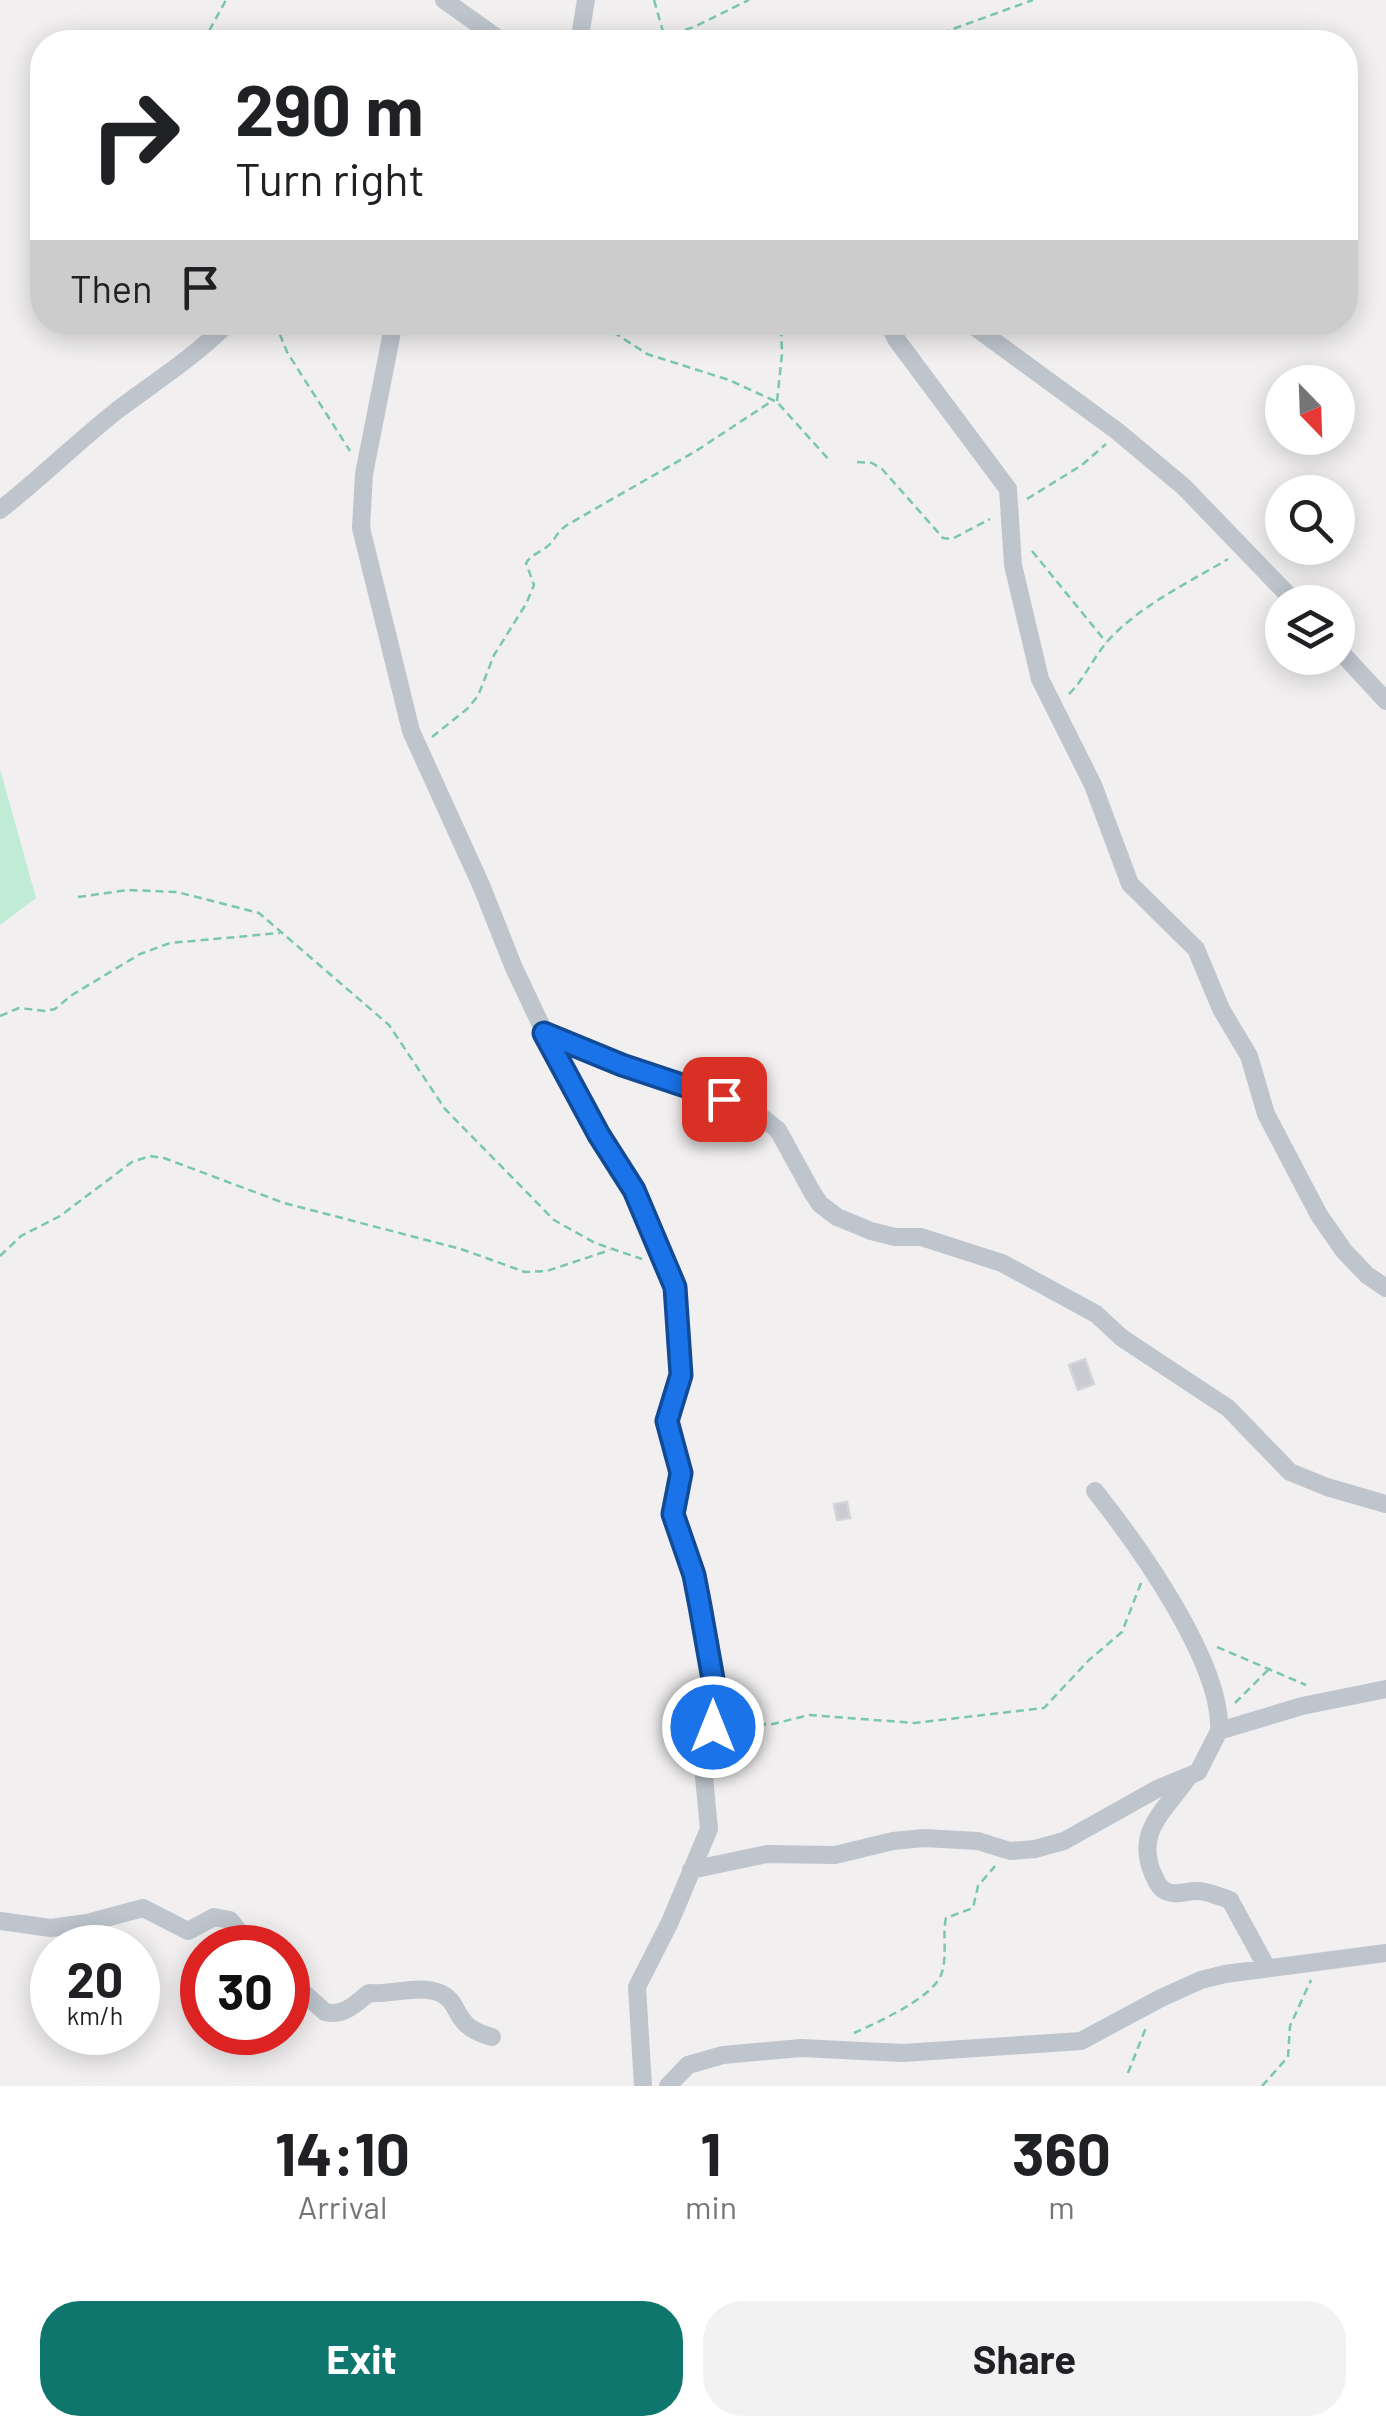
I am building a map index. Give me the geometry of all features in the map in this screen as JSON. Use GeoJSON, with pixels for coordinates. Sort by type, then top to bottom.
{"type":"FeatureCollection","features":[{"type":"Feature","properties":{"kind":"street"},"geometry":{"type":"LineString","coordinates":[[444,0],[486,30]]}},
{"type":"Feature","properties":{"kind":"street"},"geometry":{"type":"LineString","coordinates":[[581,30],[586,0]]}},
{"type":"Feature","properties":{"kind":"street"},"geometry":{"type":"LineString","coordinates":[[0,510],[118,410],[215,335]]}},
{"type":"Feature","properties":{"kind":"street"},"geometry":{"type":"LineString","coordinates":[[391,335],[364,474],[361,528],[401,696],[418,748],[544,1033],[599,1135],[634,1190],[675,1287],[681,1375],[667,1421],[681,1473],[673,1514],[694,1575],[716,1696],[704,1776],[709,1829],[638,1988],[643,2086]]}},
{"type":"Feature","properties":{"kind":"street"},"geometry":{"type":"LineString","coordinates":[[894,335],[1005,484],[1010,496],[1013,565],[1040,678],[1093,785],[1130,884],[1184,936],[1202,961],[1221,1008],[1248,1056],[1266,1114],[1319,1215],[1344,1251],[1367,1276],[1386,1288]]}},
{"type":"Feature","properties":{"kind":"street"},"geometry":{"type":"LineString","coordinates":[[986,335],[1184,487],[1278,585]]}},
{"type":"Feature","properties":{"kind":"street"},"geometry":{"type":"LineString","coordinates":[[1355,667],[1386,701]]}},
{"type":"Feature","properties":{"kind":"street"},"geometry":{"type":"LineString","coordinates":[[544,1033],[754,1111],[778,1130],[820,1204],[838,1217],[871,1231],[895,1237],[920,1236],[1002,1263],[1096,1314],[1135,1347],[1228,1408],[1290,1472],[1386,1504]]}},
{"type":"Feature","properties":{"kind":"street"},"geometry":{"type":"LineString","coordinates":[[691,1870],[767,1854],[835,1855],[924,1838],[966,1839],[1010,1851],[1036,1850],[1064,1841],[1202,1768],[1219,1730],[1215,1690],[1165,1588],[1096,1491]]}},
{"type":"Feature","properties":{"kind":"street"},"geometry":{"type":"LineString","coordinates":[[1219,1730],[1386,1688]]}},
{"type":"Feature","properties":{"kind":"street"},"geometry":{"type":"LineString","coordinates":[[1189,1775],[1163,1813],[1151,1823],[1146,1846],[1154,1878],[1170,1894],[1200,1891],[1230,1900],[1267,1968]]}},
{"type":"Feature","properties":{"kind":"street"},"geometry":{"type":"LineString","coordinates":[[0,1921],[51,1928],[143,1908],[180,1928]]}},
{"type":"Feature","properties":{"kind":"street"},"geometry":{"type":"LineString","coordinates":[[200,1925],[214,1917],[230,1920],[234,1925]]}},
{"type":"Feature","properties":{"kind":"street"},"geometry":{"type":"LineString","coordinates":[[668,2086],[688,2065],[723,2056],[800,2048],[903,2053],[1080,2040],[1200,1980],[1386,1953]]}},
{"type":"Feature","properties":{"kind":"street"},"geometry":{"type":"LineString","coordinates":[[310,1999],[332,2014],[355,2006],[370,1993],[440,1993],[450,2000],[466,2027],[492,2037]]}},
{"type":"Feature","properties":{"kind":"path"},"geometry":{"type":"LineString","coordinates":[[210,30],[226,0]]}},
{"type":"Feature","properties":{"kind":"path"},"geometry":{"type":"LineString","coordinates":[[654,0],[662,30]]}},
{"type":"Feature","properties":{"kind":"path"},"geometry":{"type":"LineString","coordinates":[[687,30],[749,0]]}},
{"type":"Feature","properties":{"kind":"path"},"geometry":{"type":"LineString","coordinates":[[951,30],[1033,0]]}},
{"type":"Feature","properties":{"kind":"path"},"geometry":{"type":"LineString","coordinates":[[280,335],[364,474]]}},
{"type":"Feature","properties":{"kind":"path"},"geometry":{"type":"LineString","coordinates":[[618,335],[647,354],[729,380],[774,402],[786,410],[831,462]]}},
{"type":"Feature","properties":{"kind":"path"},"geometry":{"type":"LineString","coordinates":[[418,748],[467,710],[478,696],[494,655],[534,585],[526,563],[528,558],[548,547],[566,525],[774,402],[782,335]]}},
{"type":"Feature","properties":{"kind":"path"},"geometry":{"type":"LineString","coordinates":[[857,462],[872,462],[882,469],[943,538],[952,539],[1010,514],[1082,465],[1117,432]]}},
{"type":"Feature","properties":{"kind":"path"},"geometry":{"type":"LineString","coordinates":[[1010,514],[1043,568],[1107,643]]}},
{"type":"Feature","properties":{"kind":"path"},"geometry":{"type":"LineString","coordinates":[[1054,708],[1085,678],[1107,643],[1124,626],[1175,590],[1244,550]]}},
{"type":"Feature","properties":{"kind":"path"},"geometry":{"type":"LineString","coordinates":[[78,897],[128,890],[176,892],[259,913],[388,1025],[445,1109],[554,1220],[570,1231],[667,1268]]}},
{"type":"Feature","properties":{"kind":"path"},"geometry":{"type":"LineString","coordinates":[[0,1016],[19,1008],[55,1009],[140,954],[170,943],[282,933]]}},
{"type":"Feature","properties":{"kind":"path"},"geometry":{"type":"LineString","coordinates":[[0,1256],[21,1236],[60,1216],[132,1162],[150,1156],[284,1203],[461,1249],[525,1272],[547,1271],[613,1249]]}},
{"type":"Feature","properties":{"kind":"path"},"geometry":{"type":"LineString","coordinates":[[713,1727],[773,1724],[809,1715],[915,1723],[1044,1708],[1122,1632],[1148,1563]]}},
{"type":"Feature","properties":{"kind":"path"},"geometry":{"type":"LineString","coordinates":[[1188,1635],[1338,1699]]}},
{"type":"Feature","properties":{"kind":"path"},"geometry":{"type":"LineString","coordinates":[[1219,1730],[1241,1695],[1269,1669]]}},
{"type":"Feature","properties":{"kind":"path"},"geometry":{"type":"LineString","coordinates":[[856,2032],[934,1986],[944,1962],[946,1918],[972,1908],[978,1886],[1010,1851]]}},
{"type":"Feature","properties":{"kind":"path"},"geometry":{"type":"LineString","coordinates":[[1262,2086],[1288,2057],[1290,2026],[1320,1961]]}},
{"type":"Feature","properties":{"kind":"path"},"geometry":{"type":"LineString","coordinates":[[1128,2073],[1142,2045],[1151,2004]]}},
{"type":"Feature","properties":{"kind":"green space"},"geometry":{"type":"Polygon","coordinates":[[[0,769],[36,898],[0,925],[0,769]]]}},
{"type":"Feature","properties":{"kind":"building"},"geometry":{"type":"Polygon","coordinates":[[[1085,1359],[1094,1384],[1078,1390],[1069,1365],[1085,1359]]]}},
{"type":"Feature","properties":{"kind":"building"},"geometry":{"type":"Polygon","coordinates":[[[847,1502],[850,1518],[837,1520],[834,1504],[847,1502]]]}},
{"type":"Feature","properties":{"kind":"route"},"geometry":{"type":"LineString","coordinates":[[713,1727],[716,1696],[700,1606],[673,1514],[681,1473],[667,1421],[681,1375],[675,1287],[634,1190],[599,1135],[544,1033],[622,1065],[724,1099]]}}]}
